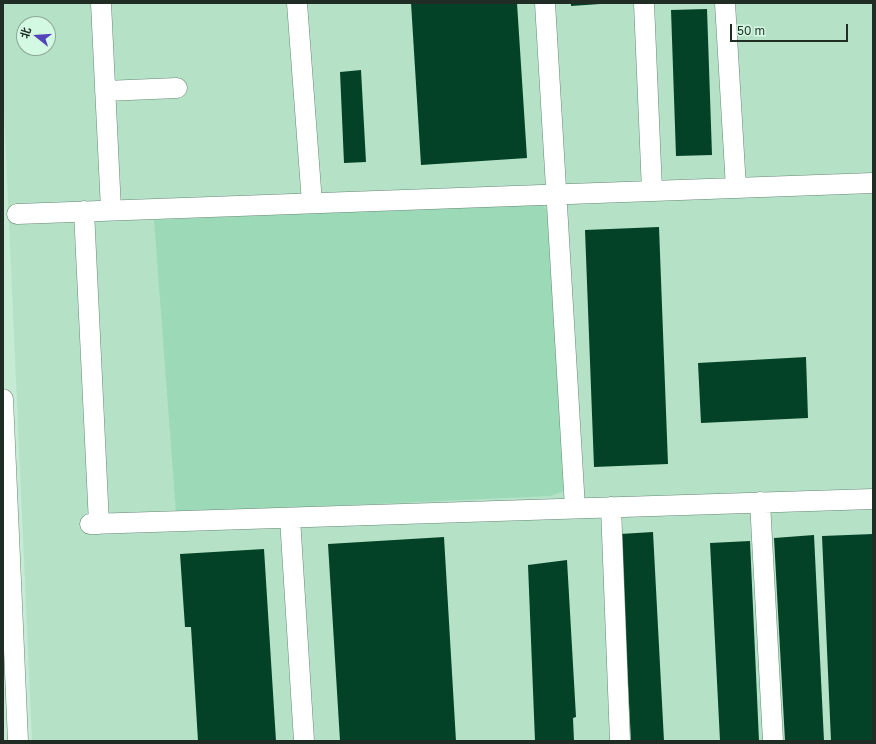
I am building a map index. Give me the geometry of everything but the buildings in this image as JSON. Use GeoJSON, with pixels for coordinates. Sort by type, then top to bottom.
{"type":"FeatureCollection","features":[{"type":"Feature","properties":{"kind":"lane"},"geometry":{"type":"LineString","coordinates":[[101,3],[111,210]]}},
{"type":"Feature","properties":{"kind":"lane"},"geometry":{"type":"LineString","coordinates":[[297,3],[312,203]]}},
{"type":"Feature","properties":{"kind":"lane"},"geometry":{"type":"LineString","coordinates":[[545,3],[575,508]]}},
{"type":"Feature","properties":{"kind":"lane"},"geometry":{"type":"LineString","coordinates":[[644,3],[652,191]]}},
{"type":"Feature","properties":{"kind":"lane"},"geometry":{"type":"LineString","coordinates":[[725,3],[736,188]]}},
{"type":"Feature","properties":{"kind":"lane"},"geometry":{"type":"LineString","coordinates":[[105,91],[177,88]]}},
{"type":"Feature","properties":{"kind":"lane"},"geometry":{"type":"LineString","coordinates":[[17,214],[873,183]]}},
{"type":"Feature","properties":{"kind":"lane"},"geometry":{"type":"LineString","coordinates":[[84,211],[94,524],[873,498]]}},
{"type":"Feature","properties":{"kind":"lane"},"geometry":{"type":"LineString","coordinates":[[3,399],[18,741]]}},
{"type":"Feature","properties":{"kind":"lane"},"geometry":{"type":"LineString","coordinates":[[760,502],[773,741]]}},
{"type":"Feature","properties":{"kind":"lane"},"geometry":{"type":"LineString","coordinates":[[611,507],[620,741]]}},
{"type":"Feature","properties":{"kind":"lane"},"geometry":{"type":"LineString","coordinates":[[290,518],[304,741]]}},
{"type":"Feature","properties":{"kind":"shaded area"},"geometry":{"type":"Polygon","coordinates":[[[3,3],[873,3],[873,741],[32,741],[3,89],[3,3]]]}},
{"type":"Feature","properties":{"kind":"shaded area"},"geometry":{"type":"Polygon","coordinates":[[[527,204],[542,205],[552,215],[564,486],[562,492],[550,496],[176,513],[154,220],[527,204]]]}}]}
